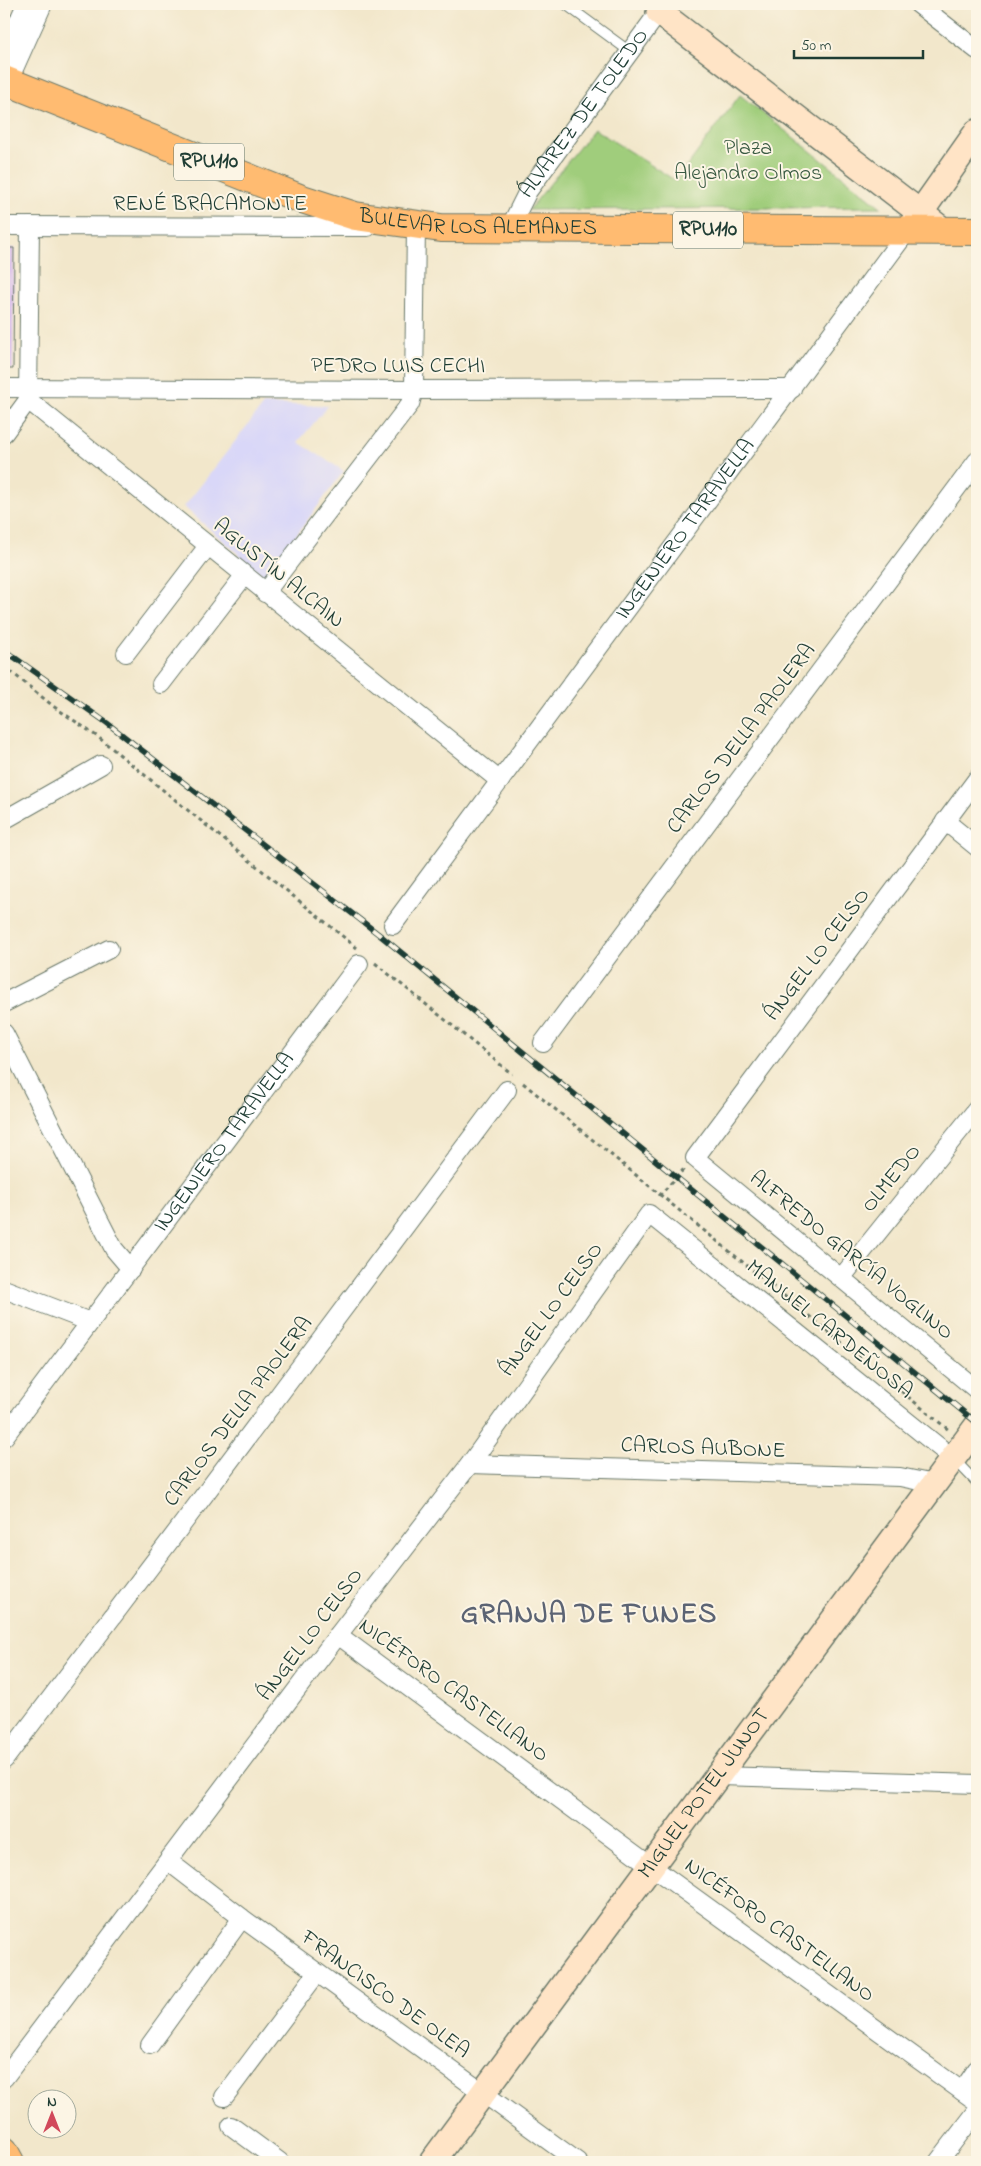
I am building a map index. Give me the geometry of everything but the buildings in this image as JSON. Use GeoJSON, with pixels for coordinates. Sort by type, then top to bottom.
{"type":"FeatureCollection","features":[{"type":"Feature","properties":{"kind":"main road"},"geometry":{"type":"LineString","coordinates":[[662,8],[914,222]]}},
{"type":"Feature","properties":{"kind":"main road","name":"BULEVAR LOS ALEMANES"},"geometry":{"type":"LineString","coordinates":[[6,81],[299,198],[354,216],[441,228],[509,229],[914,222],[944,231],[977,231]]}},
{"type":"Feature","properties":{"kind":"main road","name":"INGENIERO TARAVELLA"},"geometry":{"type":"LineString","coordinates":[[914,222],[977,132]]}},
{"type":"Feature","properties":{"kind":"main road","name":"MIGUEL POTEL JUNOT"},"geometry":{"type":"LineString","coordinates":[[432,2162],[965,1443]]}},
{"type":"Feature","properties":{"kind":"main road"},"geometry":{"type":"LineString","coordinates":[[4,2151],[10,2162]]}},
{"type":"Feature","properties":{"kind":"street"},"geometry":{"type":"LineString","coordinates":[[4,54],[26,4]]}},
{"type":"Feature","properties":{"kind":"street"},"geometry":{"type":"LineString","coordinates":[[6,81],[43,4]]}},
{"type":"Feature","properties":{"kind":"street"},"geometry":{"type":"LineString","coordinates":[[918,4],[977,50]]}},
{"type":"Feature","properties":{"kind":"street","name":"ÁLVAREZ DE TOLEDO"},"geometry":{"type":"LineString","coordinates":[[509,229],[528,192],[662,8]]}},
{"type":"Feature","properties":{"kind":"street","name":"INGENIERO TARAVELLA"},"geometry":{"type":"LineString","coordinates":[[393,925],[914,222]]}},
{"type":"Feature","properties":{"kind":"street"},"geometry":{"type":"LineString","coordinates":[[266,593],[410,404],[414,390],[416,225]]}},
{"type":"Feature","properties":{"kind":"street","name":"RENÉ BRACAMONTE"},"geometry":{"type":"LineString","coordinates":[[4,226],[353,228],[416,225]]}},
{"type":"Feature","properties":{"kind":"street"},"geometry":{"type":"LineString","coordinates":[[4,433],[28,394],[30,226]]}},
{"type":"Feature","properties":{"kind":"street","name":"PEDRO LUIS CECHI"},"geometry":{"type":"LineString","coordinates":[[4,388],[28,394],[792,389]]}},
{"type":"Feature","properties":{"kind":"street","name":"AGUSTÍN ALCAIN"},"geometry":{"type":"LineString","coordinates":[[28,394],[244,576],[500,780]]}},
{"type":"Feature","properties":{"kind":"street","name":"CARLOS DELLA PAOLERA"},"geometry":{"type":"LineString","coordinates":[[543,1043],[977,461]]}},
{"type":"Feature","properties":{"kind":"street"},"geometry":{"type":"LineString","coordinates":[[126,653],[208,546]]}},
{"type":"Feature","properties":{"kind":"street"},"geometry":{"type":"LineString","coordinates":[[160,684],[244,576]]}},
{"type":"Feature","properties":{"kind":"street"},"geometry":{"type":"LineString","coordinates":[[4,820],[101,766]]}},
{"type":"Feature","properties":{"kind":"street","name":"ÁNGEL LO CELSO"},"geometry":{"type":"LineString","coordinates":[[695,1158],[977,779]]}},
{"type":"Feature","properties":{"kind":"street"},"geometry":{"type":"LineString","coordinates":[[946,822],[977,847]]}},
{"type":"Feature","properties":{"kind":"street"},"geometry":{"type":"LineString","coordinates":[[4,1003],[109,949]]}},
{"type":"Feature","properties":{"kind":"street","name":"INGENIERO TARAVELLA"},"geometry":{"type":"LineString","coordinates":[[4,1437],[364,959]]}},
{"type":"Feature","properties":{"kind":"street"},"geometry":{"type":"LineString","coordinates":[[4,1032],[114,1248],[130,1269]]}},
{"type":"Feature","properties":{"kind":"street","name":"CARLOS DELLA PAOLERA"},"geometry":{"type":"LineString","coordinates":[[4,1760],[514,1082]]}},
{"type":"Feature","properties":{"kind":"street","name":"OLMEDO"},"geometry":{"type":"LineString","coordinates":[[842,1277],[977,1109]]}},
{"type":"Feature","properties":{"kind":"street","name":"ALFREDO GARCÍA VOGLINO"},"geometry":{"type":"LineString","coordinates":[[695,1158],[977,1390]]}},
{"type":"Feature","properties":{"kind":"street","name":"ÁNGEL LO CELSO"},"geometry":{"type":"LineString","coordinates":[[4,2078],[338,1635],[470,1464],[649,1214]]}},
{"type":"Feature","properties":{"kind":"street","name":"MANUEL CARDEÑOSA"},"geometry":{"type":"LineString","coordinates":[[649,1214],[965,1443]]}},
{"type":"Feature","properties":{"kind":"street"},"geometry":{"type":"LineString","coordinates":[[4,1290],[90,1322]]}},
{"type":"Feature","properties":{"kind":"street","name":"CARLOS AUBONE"},"geometry":{"type":"LineString","coordinates":[[470,1464],[900,1477],[934,1484]]}},
{"type":"Feature","properties":{"kind":"street","name":"NICÉFORO CASTELLANO"},"geometry":{"type":"LineString","coordinates":[[338,1635],[652,1867],[977,2102]]}},
{"type":"Feature","properties":{"kind":"street"},"geometry":{"type":"LineString","coordinates":[[718,1776],[977,1784]]}},
{"type":"Feature","properties":{"kind":"street","name":"FRANCISCO DE OLEA"},"geometry":{"type":"LineString","coordinates":[[168,1862],[317,1973],[578,2162]]}},
{"type":"Feature","properties":{"kind":"street"},"geometry":{"type":"LineString","coordinates":[[150,2045],[242,1918]]}},
{"type":"Feature","properties":{"kind":"street"},"geometry":{"type":"LineString","coordinates":[[224,2097],[317,1973]]}},
{"type":"Feature","properties":{"kind":"street"},"geometry":{"type":"LineString","coordinates":[[962,2091],[977,2069]]}},
{"type":"Feature","properties":{"kind":"street"},"geometry":{"type":"LineString","coordinates":[[938,2162],[977,2111]]}},
{"type":"Feature","properties":{"kind":"street"},"geometry":{"type":"LineString","coordinates":[[231,2126],[280,2162]]}},
{"type":"Feature","properties":{"kind":"lane"},"geometry":{"type":"LineString","coordinates":[[565,4],[629,51]]}},
{"type":"Feature","properties":{"kind":"lane","name":"MANUEL CARDEÑOSA"},"geometry":{"type":"LineString","coordinates":[[965,1443],[977,1483]]}},
{"type":"Feature","properties":{"kind":"path"},"geometry":{"type":"LineString","coordinates":[[4,666],[53,706],[98,737],[514,1082],[660,1194],[965,1443]]}},
{"type":"Feature","properties":{"kind":"path"},"geometry":{"type":"LineString","coordinates":[[649,1214],[660,1194],[695,1158]]}},
{"type":"Feature","properties":{"kind":"shaded area"},"geometry":{"type":"Polygon","coordinates":[[[264,404],[328,406],[298,442],[344,471],[265,577],[184,507],[264,404]]]}},
{"type":"Feature","properties":{"kind":"green space","name":"Plaza Alejandro Olmos"},"geometry":{"type":"Polygon","coordinates":[[[740,95],[881,207],[529,210],[594,129],[676,181],[740,95]]]}},
{"type":"Feature","properties":{"kind":"railway"},"geometry":{"type":"LineString","coordinates":[[4,650],[107,723],[381,936],[977,1423]]}},
{"type":"Feature","properties":{"kind":"district","name":"GRANJA DE FUNES"},"geometry":{"type":"Point","coordinates":[589,1615]}}]}
